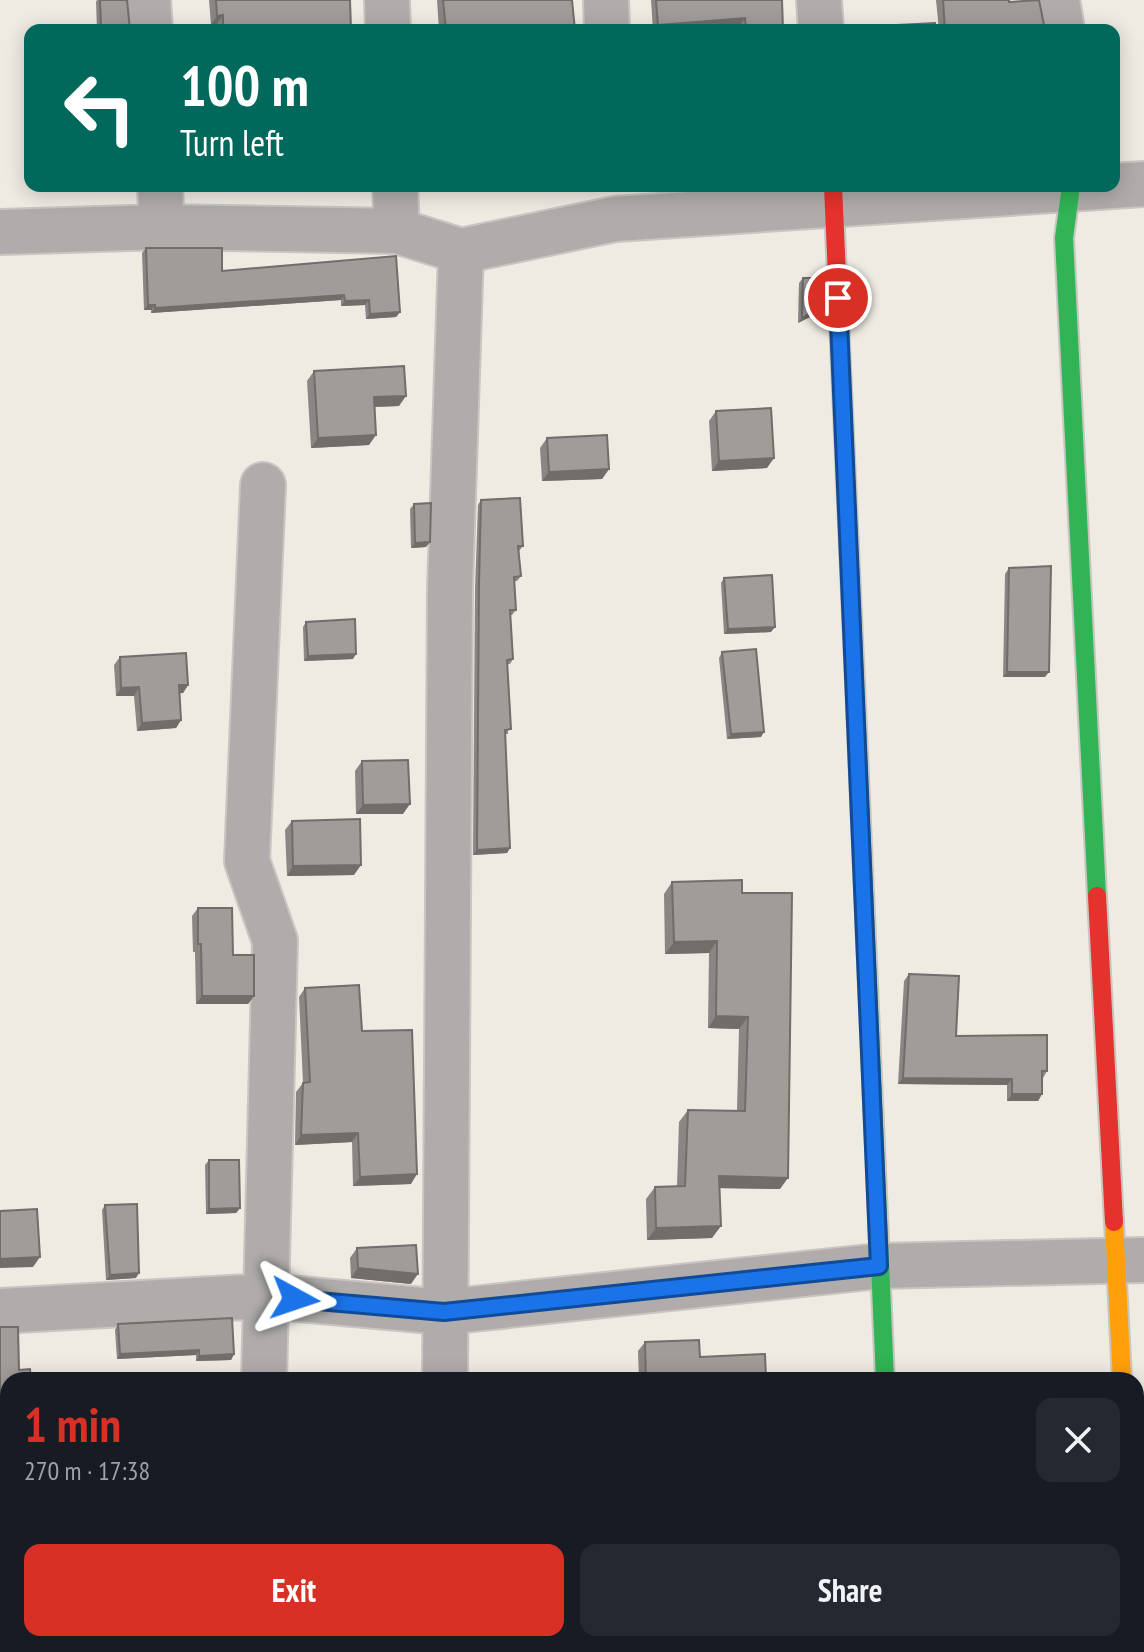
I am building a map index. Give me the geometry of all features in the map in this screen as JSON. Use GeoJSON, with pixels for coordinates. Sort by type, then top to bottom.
{"type":"FeatureCollection","features":[{"type":"Feature","properties":{"kind":"street"},"geometry":{"type":"LineString","coordinates":[[148,0],[150,24]]}},
{"type":"Feature","properties":{"kind":"street"},"geometry":{"type":"LineString","coordinates":[[387,0],[388,24]]}},
{"type":"Feature","properties":{"kind":"street"},"geometry":{"type":"LineString","coordinates":[[606,0],[607,24]]}},
{"type":"Feature","properties":{"kind":"street"},"geometry":{"type":"LineString","coordinates":[[819,0],[821,24]]}},
{"type":"Feature","properties":{"kind":"street"},"geometry":{"type":"LineString","coordinates":[[1057,0],[1061,24]]}},
{"type":"Feature","properties":{"kind":"street"},"geometry":{"type":"LineString","coordinates":[[1120,185],[1144,184]]}},
{"type":"Feature","properties":{"kind":"street"},"geometry":{"type":"LineString","coordinates":[[395,192],[397,231]]}},
{"type":"Feature","properties":{"kind":"street"},"geometry":{"type":"LineString","coordinates":[[0,232],[161,207],[397,231],[461,251],[614,202],[936,192]]}},
{"type":"Feature","properties":{"kind":"street"},"geometry":{"type":"LineString","coordinates":[[1070,192],[1064,238],[1130,1260],[1123,1372]]}},
{"type":"Feature","properties":{"kind":"street"},"geometry":{"type":"LineString","coordinates":[[834,195],[885,1372]]}},
{"type":"Feature","properties":{"kind":"street"},"geometry":{"type":"LineString","coordinates":[[445,1372],[450,589],[461,251]]}},
{"type":"Feature","properties":{"kind":"street"},"geometry":{"type":"LineString","coordinates":[[263,485],[247,861],[275,941],[264,1372]]}},
{"type":"Feature","properties":{"kind":"street"},"geometry":{"type":"LineString","coordinates":[[0,1311],[265,1296],[444,1312],[879,1266],[1130,1260]]}},
{"type":"Feature","properties":{"kind":"building"},"geometry":{"type":"Polygon","coordinates":[[[100,0],[127,0],[129,24],[101,24],[100,0]]]}},
{"type":"Feature","properties":{"kind":"building"},"geometry":{"type":"Polygon","coordinates":[[[216,0],[350,0],[351,24],[223,24],[223,15],[217,16],[216,0]]]}},
{"type":"Feature","properties":{"kind":"building"},"geometry":{"type":"Polygon","coordinates":[[[443,0],[572,0],[574,24],[445,24],[443,0]]]}},
{"type":"Feature","properties":{"kind":"building"},"geometry":{"type":"Polygon","coordinates":[[[656,0],[782,0],[783,24],[746,24],[745,18],[658,24],[656,0]]]}},
{"type":"Feature","properties":{"kind":"building"},"geometry":{"type":"Polygon","coordinates":[[[943,0],[1039,0],[1044,24],[945,24],[943,0]]]}},
{"type":"Feature","properties":{"kind":"building"},"geometry":{"type":"Polygon","coordinates":[[[146,248],[222,248],[222,271],[396,256],[400,312],[370,314],[369,300],[345,301],[344,295],[155,308],[155,305],[148,305],[146,248]]]}},
{"type":"Feature","properties":{"kind":"building"},"geometry":{"type":"Polygon","coordinates":[[[803,278],[816,278],[817,310],[802,318],[803,278]]]}},
{"type":"Feature","properties":{"kind":"building"},"geometry":{"type":"Polygon","coordinates":[[[404,366],[406,396],[374,397],[376,435],[318,438],[314,371],[404,366]]]}},
{"type":"Feature","properties":{"kind":"building"},"geometry":{"type":"Polygon","coordinates":[[[771,408],[774,458],[719,461],[716,411],[771,408]]]}},
{"type":"Feature","properties":{"kind":"building"},"geometry":{"type":"Polygon","coordinates":[[[607,435],[609,469],[549,472],[547,438],[607,435]]]}},
{"type":"Feature","properties":{"kind":"building"},"geometry":{"type":"Polygon","coordinates":[[[520,498],[523,546],[518,546],[521,576],[514,577],[516,610],[510,610],[513,659],[507,660],[511,729],[505,730],[510,848],[477,850],[481,500],[520,498]]]}},
{"type":"Feature","properties":{"kind":"building"},"geometry":{"type":"Polygon","coordinates":[[[431,503],[430,542],[415,543],[414,504],[431,503]]]}},
{"type":"Feature","properties":{"kind":"building"},"geometry":{"type":"Polygon","coordinates":[[[1051,566],[1049,672],[1007,672],[1009,568],[1051,566]]]}},
{"type":"Feature","properties":{"kind":"building"},"geometry":{"type":"Polygon","coordinates":[[[772,575],[775,627],[728,629],[724,578],[772,575]]]}},
{"type":"Feature","properties":{"kind":"building"},"geometry":{"type":"Polygon","coordinates":[[[355,619],[356,654],[308,656],[306,622],[355,619]]]}},
{"type":"Feature","properties":{"kind":"building"},"geometry":{"type":"Polygon","coordinates":[[[756,649],[764,732],[731,734],[722,652],[756,649]]]}},
{"type":"Feature","properties":{"kind":"building"},"geometry":{"type":"Polygon","coordinates":[[[186,653],[188,685],[179,685],[181,720],[142,723],[139,687],[121,688],[120,657],[186,653]]]}},
{"type":"Feature","properties":{"kind":"building"},"geometry":{"type":"Polygon","coordinates":[[[408,760],[410,804],[363,805],[362,761],[408,760]]]}},
{"type":"Feature","properties":{"kind":"building"},"geometry":{"type":"Polygon","coordinates":[[[360,819],[361,865],[293,866],[292,821],[360,819]]]}},
{"type":"Feature","properties":{"kind":"building"},"geometry":{"type":"Polygon","coordinates":[[[742,880],[742,893],[792,893],[788,1178],[719,1176],[721,1226],[656,1228],[655,1187],[685,1186],[688,1110],[745,1111],[748,1017],[716,1016],[717,941],[674,942],[672,882],[742,880]]]}},
{"type":"Feature","properties":{"kind":"building"},"geometry":{"type":"Polygon","coordinates":[[[198,908],[232,908],[233,955],[254,955],[254,996],[202,996],[198,908]]]}},
{"type":"Feature","properties":{"kind":"building"},"geometry":{"type":"Polygon","coordinates":[[[909,974],[959,976],[956,1036],[1047,1035],[1047,1071],[1042,1071],[1042,1094],[1012,1094],[1012,1079],[903,1078],[909,974]]]}},
{"type":"Feature","properties":{"kind":"building"},"geometry":{"type":"Polygon","coordinates":[[[359,985],[362,1031],[412,1030],[417,1174],[360,1177],[358,1133],[301,1135],[303,1083],[310,1082],[305,988],[359,985]]]}},
{"type":"Feature","properties":{"kind":"building"},"geometry":{"type":"Polygon","coordinates":[[[209,1160],[239,1160],[240,1208],[209,1209],[209,1160]]]}},
{"type":"Feature","properties":{"kind":"building"},"geometry":{"type":"Polygon","coordinates":[[[137,1204],[139,1273],[110,1275],[105,1205],[137,1204]]]}},
{"type":"Feature","properties":{"kind":"building"},"geometry":{"type":"Polygon","coordinates":[[[37,1209],[40,1257],[0,1259],[0,1211],[37,1209]]]}},
{"type":"Feature","properties":{"kind":"building"},"geometry":{"type":"Polygon","coordinates":[[[416,1245],[418,1274],[358,1268],[357,1248],[416,1245]]]}},
{"type":"Feature","properties":{"kind":"building"},"geometry":{"type":"Polygon","coordinates":[[[232,1318],[234,1354],[199,1356],[199,1350],[120,1354],[118,1324],[232,1318]]]}},
{"type":"Feature","properties":{"kind":"building"},"geometry":{"type":"Polygon","coordinates":[[[0,1327],[18,1327],[19,1370],[30,1369],[30,1372],[0,1372],[0,1327]]]}},
{"type":"Feature","properties":{"kind":"building"},"geometry":{"type":"Polygon","coordinates":[[[699,1340],[700,1357],[765,1354],[766,1372],[646,1372],[645,1342],[699,1340]]]}},
{"type":"Feature","properties":{"kind":"traffic: fast"},"geometry":{"type":"LineString","coordinates":[[1070,192],[1064,238],[1097,896]]}},
{"type":"Feature","properties":{"kind":"traffic: fast"},"geometry":{"type":"LineString","coordinates":[[855,683],[885,1372]]}},
{"type":"Feature","properties":{"kind":"traffic: slow"},"geometry":{"type":"LineString","coordinates":[[1114,1222],[1122,1372]]}},
{"type":"Feature","properties":{"kind":"traffic: jam"},"geometry":{"type":"LineString","coordinates":[[833,192],[855,683]]}},
{"type":"Feature","properties":{"kind":"traffic: jam"},"geometry":{"type":"LineString","coordinates":[[1097,896],[1114,1222]]}},
{"type":"Feature","properties":{"kind":"route"},"geometry":{"type":"LineString","coordinates":[[295,1299],[444,1312],[879,1266],[838,298]]}}]}
